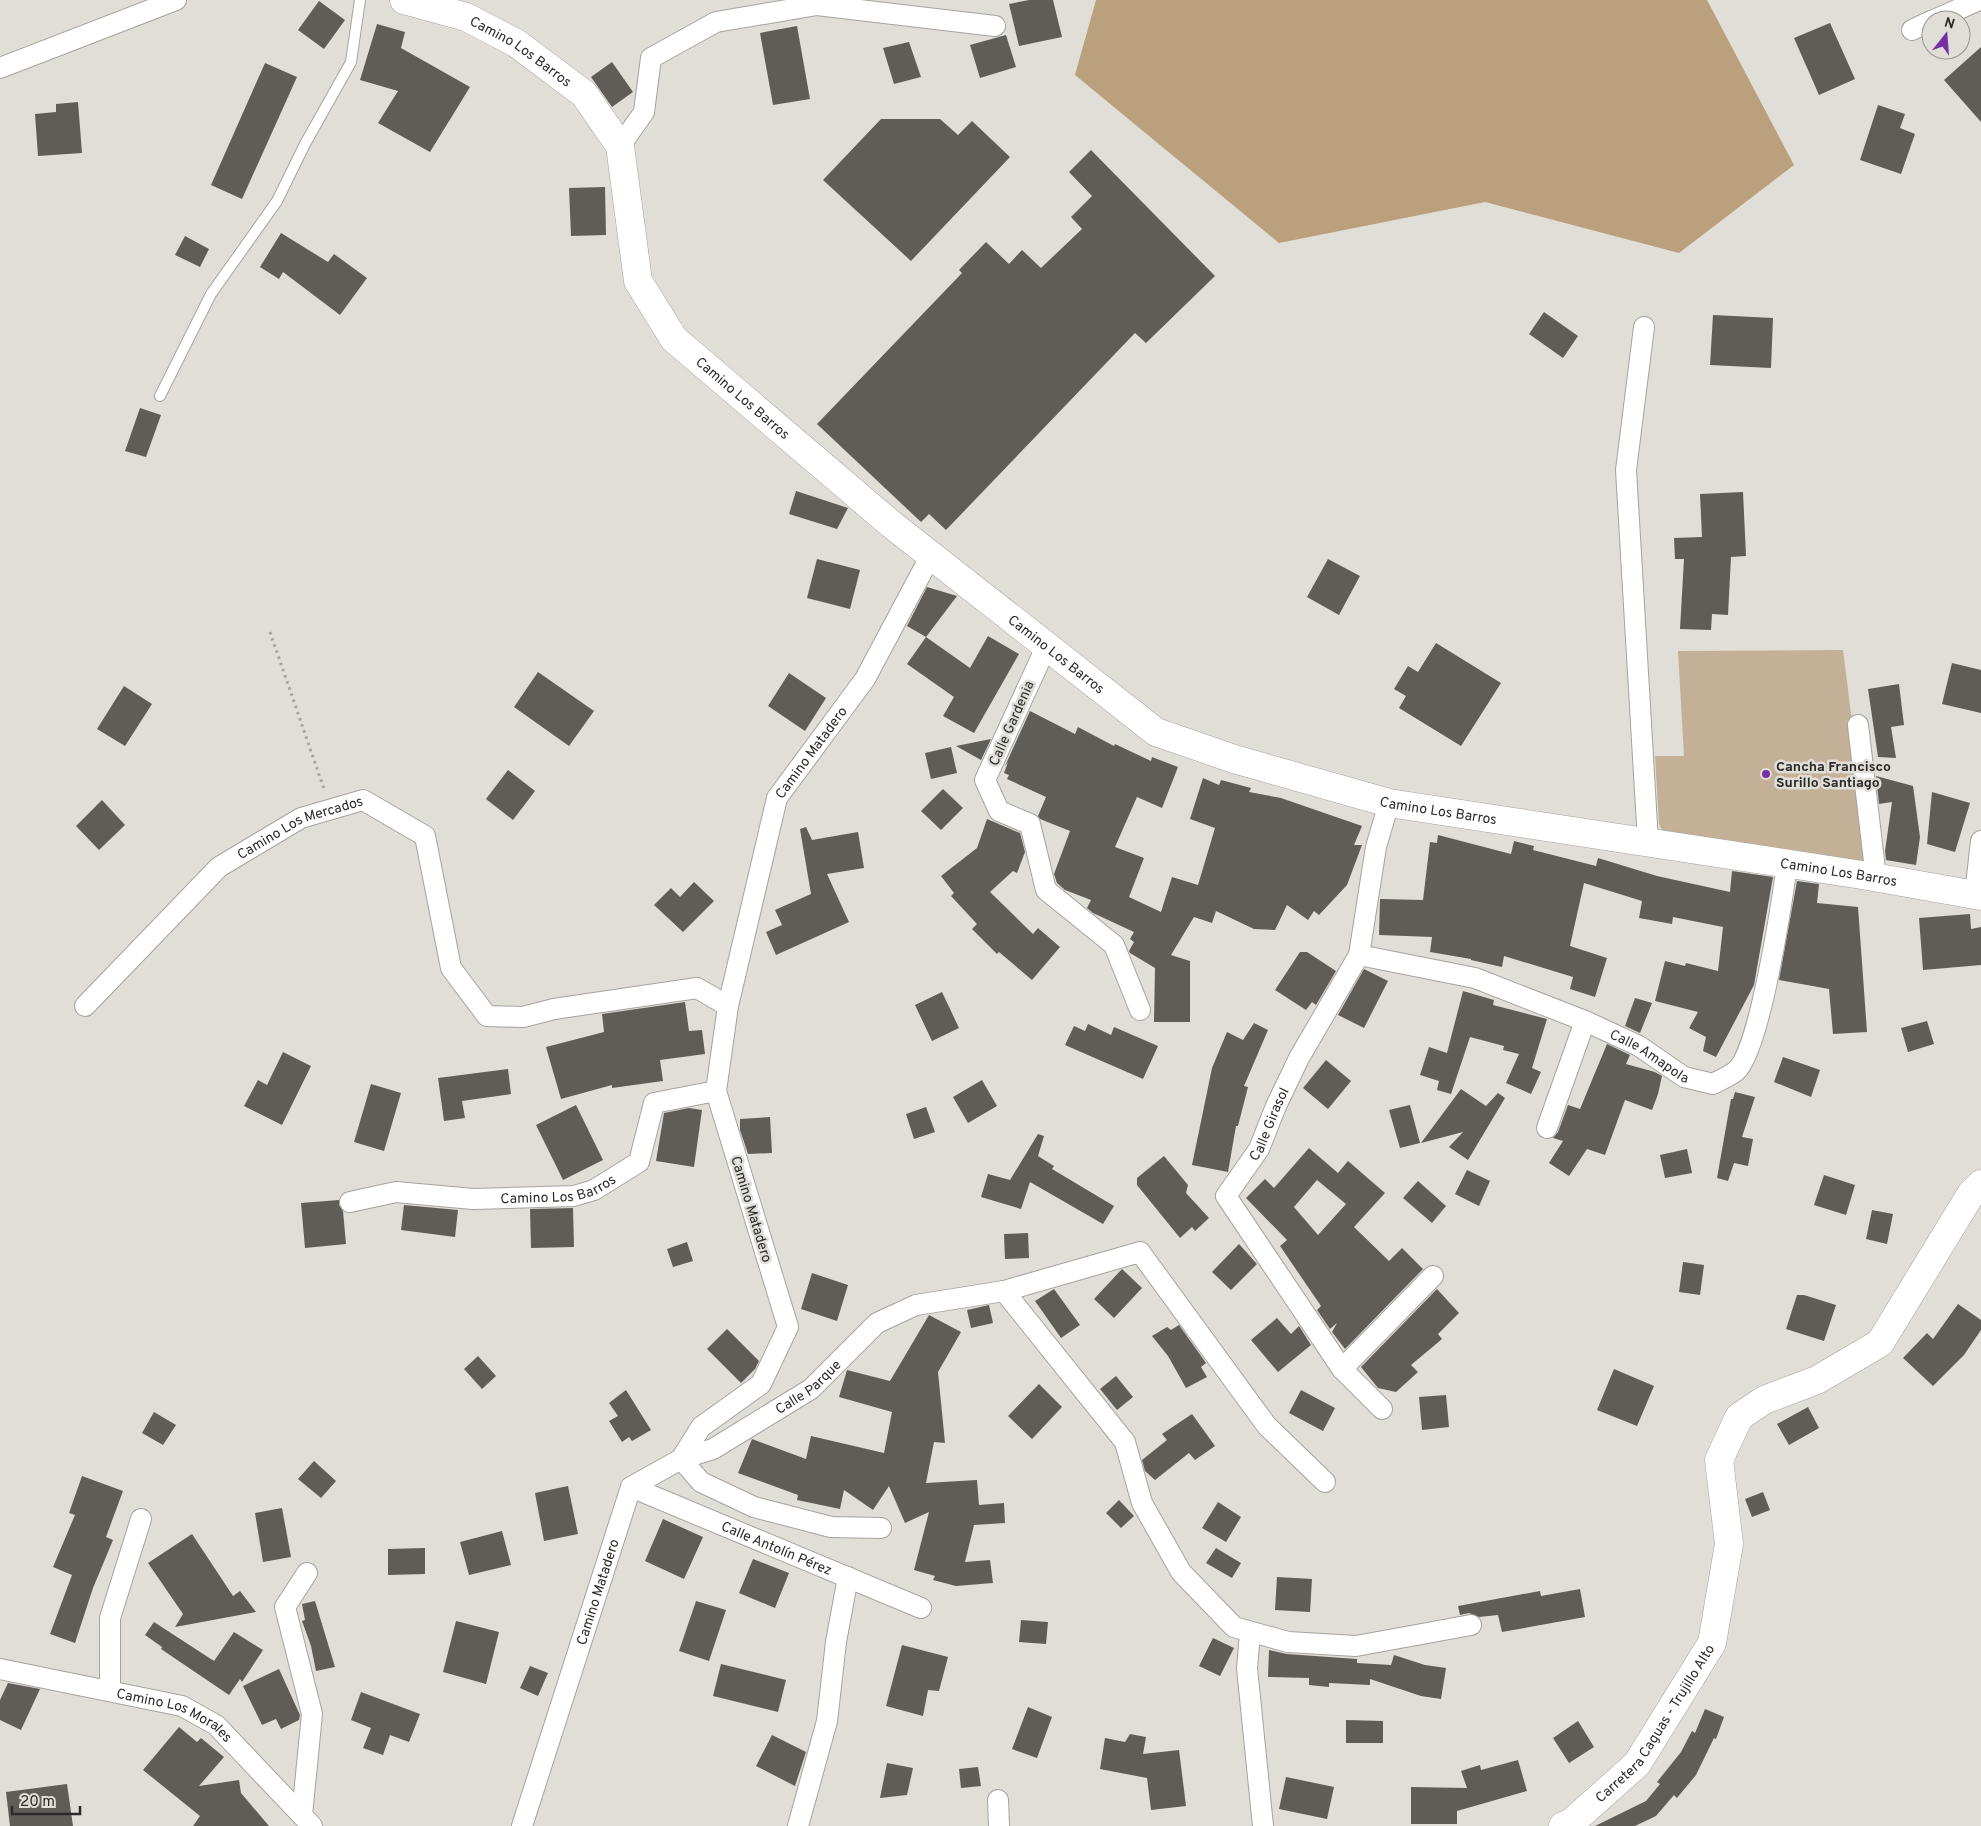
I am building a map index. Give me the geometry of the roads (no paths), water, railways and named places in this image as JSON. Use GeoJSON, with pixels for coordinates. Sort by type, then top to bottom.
{"type":"FeatureCollection","features":[{"type":"Feature","properties":{"kind":"street"},"geometry":{"type":"LineString","coordinates":[[0,68],[176,0]]}},
{"type":"Feature","properties":{"kind":"street","name":"Camino Los Barros"},"geometry":{"type":"LineString","coordinates":[[404,0],[466,17],[516,43],[584,94],[620,146],[638,281],[674,339],[891,524],[1156,732],[1234,759],[1388,803],[1648,842],[1978,896]]}},
{"type":"Feature","properties":{"kind":"street"},"geometry":{"type":"LineString","coordinates":[[1957,10],[1979,0]]}},
{"type":"Feature","properties":{"kind":"street"},"geometry":{"type":"LineString","coordinates":[[620,146],[644,112],[652,58],[716,22],[817,5],[995,26]]}},
{"type":"Feature","properties":{"kind":"street"},"geometry":{"type":"LineString","coordinates":[[1912,30],[1921,26]]}},
{"type":"Feature","properties":{"kind":"street"},"geometry":{"type":"LineString","coordinates":[[1644,327],[1626,470],[1648,842]]}},
{"type":"Feature","properties":{"kind":"street","name":"Camino Matadero"},"geometry":{"type":"LineString","coordinates":[[522,1826],[631,1487],[681,1459],[701,1427],[761,1384],[788,1327],[716,1090],[728,1006],[777,798],[864,678],[931,555]]}},
{"type":"Feature","properties":{"kind":"street","name":"Calle Gardenia"},"geometry":{"type":"LineString","coordinates":[[1046,645],[985,780],[999,811],[1030,824],[1046,890],[1114,945],[1140,1010]]}},
{"type":"Feature","properties":{"kind":"street"},"geometry":{"type":"LineString","coordinates":[[1858,724],[1876,878]]}},
{"type":"Feature","properties":{"kind":"street","name":"Camino Los Mercados"},"geometry":{"type":"LineString","coordinates":[[84,1006],[219,867],[301,818],[363,800],[425,836],[451,968],[487,1016],[523,1017],[554,1009],[697,988],[728,1006]]}},
{"type":"Feature","properties":{"kind":"street","name":"Calle Girasol"},"geometry":{"type":"LineString","coordinates":[[1382,1408],[1342,1369],[1226,1196],[1258,1149],[1299,1058],[1359,955],[1376,847],[1388,803]]}},
{"type":"Feature","properties":{"kind":"street"},"geometry":{"type":"LineString","coordinates":[[1978,896],[1981,841]]}},
{"type":"Feature","properties":{"kind":"street","name":"Calle Amapola"},"geometry":{"type":"LineString","coordinates":[[1359,955],[1475,978],[1585,1021],[1639,1046],[1684,1077],[1713,1084],[1737,1070],[1751,1046],[1779,917],[1788,865]]}},
{"type":"Feature","properties":{"kind":"street"},"geometry":{"type":"LineString","coordinates":[[1547,1128],[1585,1021]]}},
{"type":"Feature","properties":{"kind":"street","name":"Camino Los Barros"},"geometry":{"type":"LineString","coordinates":[[350,1202],[396,1192],[473,1199],[574,1196],[594,1190],[639,1162],[654,1103],[716,1090]]}},
{"type":"Feature","properties":{"kind":"street","name":"Carretera Caguas - Trujillo Alto"},"geometry":{"type":"LineString","coordinates":[[1564,1826],[1572,1822],[1637,1764],[1712,1643],[1729,1544],[1720,1460],[1739,1417],[1764,1400],[1816,1380],[1880,1343],[1971,1194],[1981,1184]]}},
{"type":"Feature","properties":{"kind":"street","name":"Calle Parque"},"geometry":{"type":"LineString","coordinates":[[681,1459],[713,1449],[811,1389],[877,1323],[916,1305],[1004,1291],[1140,1252],[1267,1426],[1324,1482]]}},
{"type":"Feature","properties":{"kind":"street"},"geometry":{"type":"LineString","coordinates":[[1342,1369],[1433,1276]]}},
{"type":"Feature","properties":{"kind":"street"},"geometry":{"type":"LineString","coordinates":[[1004,1291],[1125,1442],[1142,1503],[1181,1572],[1234,1627],[1288,1642],[1356,1646],[1471,1625]]}},
{"type":"Feature","properties":{"kind":"street"},"geometry":{"type":"LineString","coordinates":[[681,1459],[701,1482],[754,1508],[831,1526],[881,1528]]}},
{"type":"Feature","properties":{"kind":"street","name":"Calle Antolín Pérez"},"geometry":{"type":"LineString","coordinates":[[631,1487],[921,1608]]}},
{"type":"Feature","properties":{"kind":"street"},"geometry":{"type":"LineString","coordinates":[[110,1691],[110,1618],[141,1519]]}},
{"type":"Feature","properties":{"kind":"street"},"geometry":{"type":"LineString","coordinates":[[307,1573],[285,1607],[312,1714],[307,1820]]}},
{"type":"Feature","properties":{"kind":"street"},"geometry":{"type":"LineString","coordinates":[[798,1826],[827,1721],[836,1642],[848,1577]]}},
{"type":"Feature","properties":{"kind":"street"},"geometry":{"type":"LineString","coordinates":[[1250,1632],[1247,1668],[1263,1826]]}},
{"type":"Feature","properties":{"kind":"street","name":"Camino Los Morales"},"geometry":{"type":"LineString","coordinates":[[0,1669],[182,1706],[216,1725],[307,1820]]}},
{"type":"Feature","properties":{"kind":"street"},"geometry":{"type":"LineString","coordinates":[[998,1800],[999,1826]]}},
{"type":"Feature","properties":{"kind":"lane"},"geometry":{"type":"LineString","coordinates":[[160,396],[211,294],[277,201],[351,62],[360,0]]}},
{"type":"Feature","properties":{"kind":"place","name":"Cancha Francisco Surillo Santiago"},"geometry":{"type":"Point","coordinates":[1766,774]}}]}
